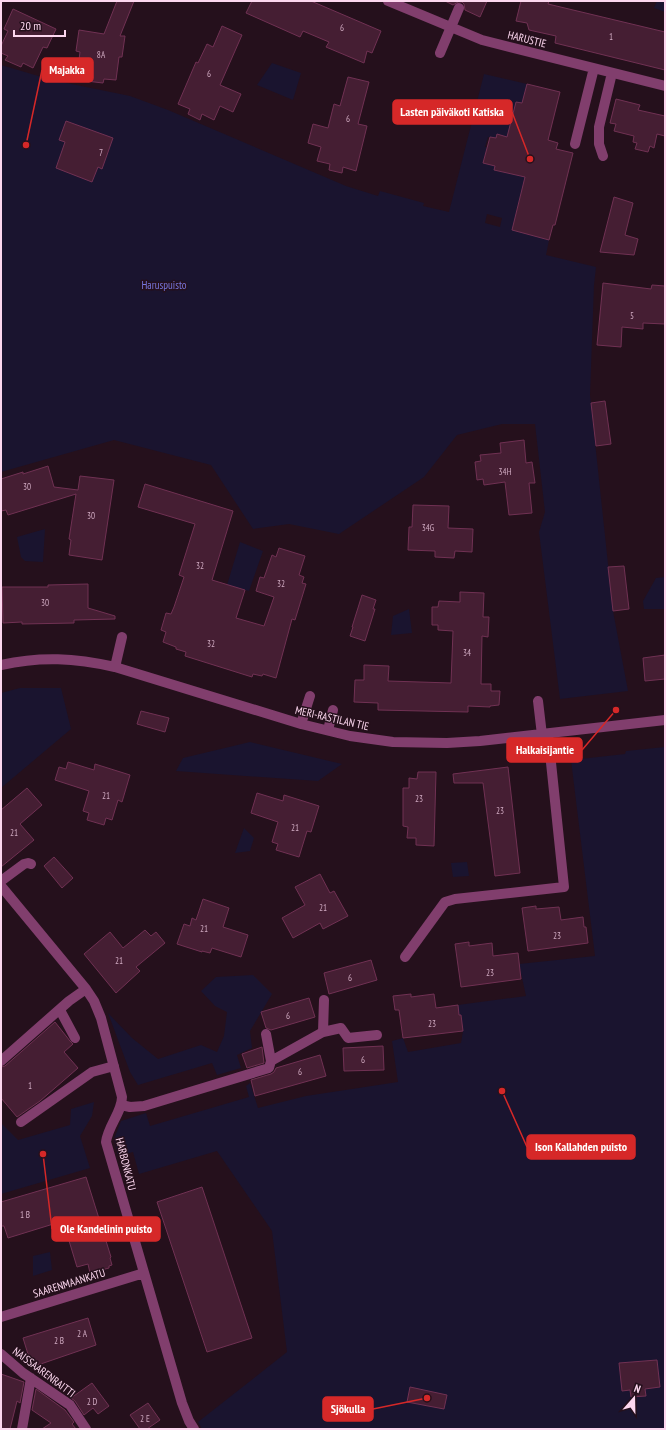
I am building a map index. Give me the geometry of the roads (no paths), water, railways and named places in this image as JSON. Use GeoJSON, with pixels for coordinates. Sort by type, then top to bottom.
{"type":"FeatureCollection","features":[{"type":"Feature","properties":{"kind":"street","name":"HARUSTIE"},"geometry":{"type":"LineString","coordinates":[[388,1],[482,40],[665,86]]}},
{"type":"Feature","properties":{"kind":"street"},"geometry":{"type":"LineString","coordinates":[[440,53],[459,8]]}},
{"type":"Feature","properties":{"kind":"street"},"geometry":{"type":"LineString","coordinates":[[575,144],[594,68]]}},
{"type":"Feature","properties":{"kind":"street"},"geometry":{"type":"LineString","coordinates":[[602,156],[598,134],[612,73]]}},
{"type":"Feature","properties":{"kind":"street"},"geometry":{"type":"LineString","coordinates":[[115,667],[122,638]]}},
{"type":"Feature","properties":{"kind":"street","name":"MERI-RASTILAN TIE"},"geometry":{"type":"LineString","coordinates":[[1,665],[20,661],[45,659],[85,660],[115,667],[301,724],[370,739],[393,742],[480,742],[665,720]]}},
{"type":"Feature","properties":{"kind":"street"},"geometry":{"type":"LineString","coordinates":[[301,724],[310,696]]}},
{"type":"Feature","properties":{"kind":"street"},"geometry":{"type":"LineString","coordinates":[[405,957],[445,902],[455,899],[564,887],[545,735],[538,701]]}},
{"type":"Feature","properties":{"kind":"street"},"geometry":{"type":"LineString","coordinates":[[328,730],[333,710]]}},
{"type":"Feature","properties":{"kind":"street"},"geometry":{"type":"LineString","coordinates":[[1,881],[24,864],[31,864]]}},
{"type":"Feature","properties":{"kind":"street"},"geometry":{"type":"LineString","coordinates":[[1,886],[86,989],[94,1001],[114,1066],[122,1097],[121,1105],[130,1107],[144,1106],[269,1068],[272,1062],[323,1032],[341,1028],[348,1038],[376,1035]]}},
{"type":"Feature","properties":{"kind":"street"},"geometry":{"type":"LineString","coordinates":[[1,1062],[69,1001],[86,989]]}},
{"type":"Feature","properties":{"kind":"street"},"geometry":{"type":"LineString","coordinates":[[323,1032],[324,1000]]}},
{"type":"Feature","properties":{"kind":"street"},"geometry":{"type":"LineString","coordinates":[[60,1010],[74,1038]]}},
{"type":"Feature","properties":{"kind":"street"},"geometry":{"type":"LineString","coordinates":[[266,1034],[272,1062]]}},
{"type":"Feature","properties":{"kind":"street"},"geometry":{"type":"LineString","coordinates":[[21,1122],[92,1072],[114,1066]]}},
{"type":"Feature","properties":{"kind":"street","name":"HARBONKATU"},"geometry":{"type":"LineString","coordinates":[[121,1105],[109,1130],[106,1142],[182,1403],[194,1429]]}},
{"type":"Feature","properties":{"kind":"street","name":"SAARENMAANKATU"},"geometry":{"type":"LineString","coordinates":[[1,1317],[144,1273]]}},
{"type":"Feature","properties":{"kind":"street","name":"NAISSAARENRAITTI"},"geometry":{"type":"LineString","coordinates":[[1,1354],[70,1406],[86,1429]]}},
{"type":"Feature","properties":{"kind":"street"},"geometry":{"type":"LineString","coordinates":[[22,1429],[31,1378]]}},
{"type":"Feature","properties":{"kind":"place","name":"Majakka"},"geometry":{"type":"Point","coordinates":[26,145]}},
{"type":"Feature","properties":{"kind":"place","name":"Lasten päiväkoti Katiska"},"geometry":{"type":"Point","coordinates":[530,159]}},
{"type":"Feature","properties":{"kind":"place","name":"Halkaisijantie"},"geometry":{"type":"Point","coordinates":[616,710]}},
{"type":"Feature","properties":{"kind":"place","name":"Ison Kallahden puisto"},"geometry":{"type":"Point","coordinates":[502,1091]}},
{"type":"Feature","properties":{"kind":"place","name":"Ole Kandelinin puisto"},"geometry":{"type":"Point","coordinates":[43,1154]}},
{"type":"Feature","properties":{"kind":"place","name":"Sjökulla"},"geometry":{"type":"Point","coordinates":[427,1398]}},
{"type":"Feature","properties":{"kind":"park label","name":"Haruspuisto"},"geometry":{"type":"Point","coordinates":[164,285]}}]}
